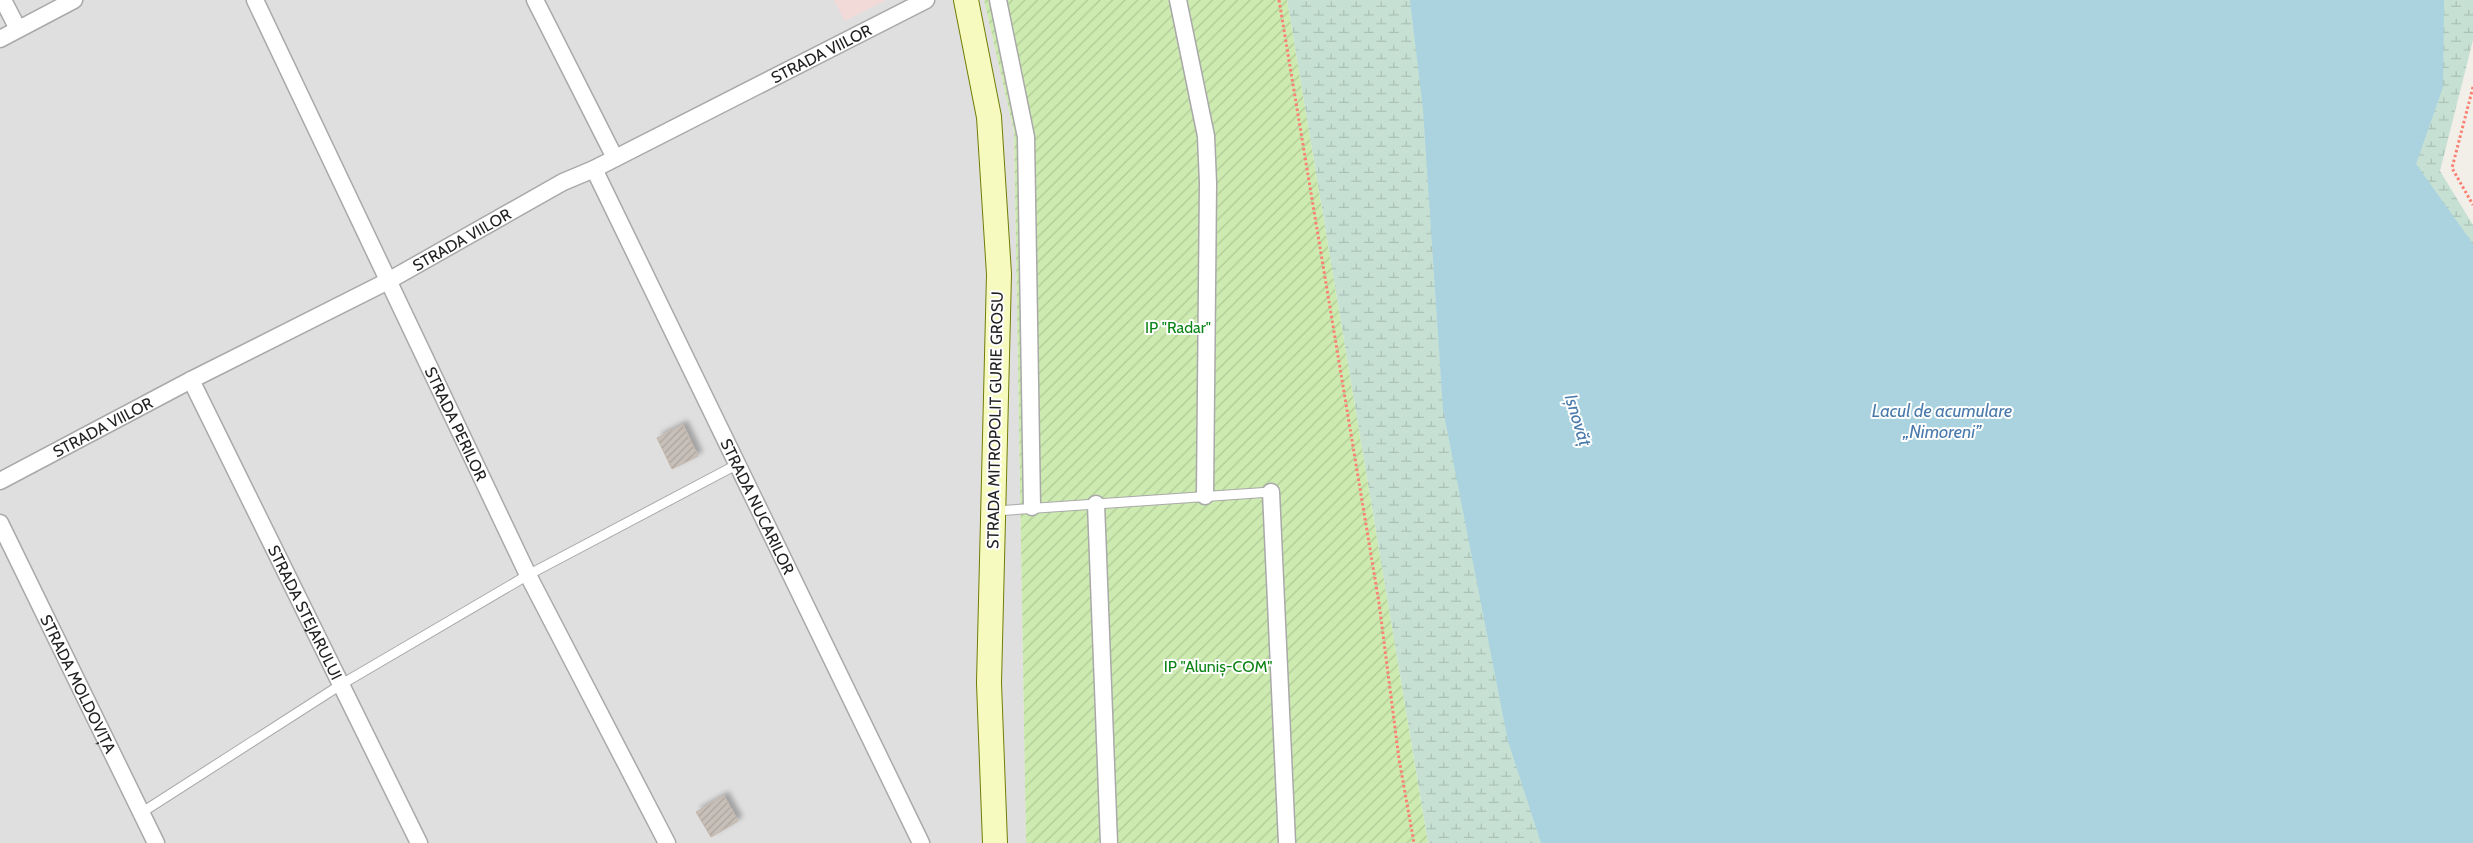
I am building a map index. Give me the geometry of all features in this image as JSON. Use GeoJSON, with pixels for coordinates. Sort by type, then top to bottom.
{"type":"FeatureCollection","features":[{"type":"Feature","properties":{"kind":"main road","name":"STRADA MITROPOLIT GURIE GROSU"},"geometry":{"type":"LineString","coordinates":[[966,0],[989,117],[999,274],[989,684],[995,843]]}},
{"type":"Feature","properties":{"kind":"street"},"geometry":{"type":"LineString","coordinates":[[3,0],[18,29]]}},
{"type":"Feature","properties":{"kind":"street"},"geometry":{"type":"LineString","coordinates":[[0,38],[74,0]]}},
{"type":"Feature","properties":{"kind":"street","name":"STRADA PERILOR"},"geometry":{"type":"LineString","coordinates":[[255,0],[528,575],[667,843]]}},
{"type":"Feature","properties":{"kind":"street"},"geometry":{"type":"LineString","coordinates":[[535,0],[615,158]]}},
{"type":"Feature","properties":{"kind":"street","name":"STRADA VIILOR"},"geometry":{"type":"LineString","coordinates":[[0,481],[191,380],[388,281],[563,182],[594,169],[926,0]]}},
{"type":"Feature","properties":{"kind":"street"},"geometry":{"type":"LineString","coordinates":[[998,0],[1026,137],[1032,507]]}},
{"type":"Feature","properties":{"kind":"street"},"geometry":{"type":"LineString","coordinates":[[1178,0],[1206,136],[1208,193],[1205,496]]}},
{"type":"Feature","properties":{"kind":"street","name":"STRADA NUCARILOR"},"geometry":{"type":"LineString","coordinates":[[594,169],[920,843]]}},
{"type":"Feature","properties":{"kind":"street","name":"STRADA STEJARULUI"},"geometry":{"type":"LineString","coordinates":[[191,380],[419,843]]}},
{"type":"Feature","properties":{"kind":"street"},"geometry":{"type":"LineString","coordinates":[[1271,492],[1287,843]]}},
{"type":"Feature","properties":{"kind":"street"},"geometry":{"type":"LineString","coordinates":[[1096,504],[1109,843]]}},
{"type":"Feature","properties":{"kind":"street","name":"STRADA MOLDOVIȚA"},"geometry":{"type":"LineString","coordinates":[[0,523],[156,843]]}},
{"type":"Feature","properties":{"kind":"lane"},"geometry":{"type":"LineString","coordinates":[[141,813],[342,684],[528,575],[736,466]]}},
{"type":"Feature","properties":{"kind":"lane"},"geometry":{"type":"LineString","coordinates":[[993,511],[1271,492]]}},
{"type":"Feature","properties":{"kind":"path"},"geometry":{"type":"LineString","coordinates":[[1279,0],[1376,585],[1399,759],[1414,843]]}},
{"type":"Feature","properties":{"kind":"path"},"geometry":{"type":"LineString","coordinates":[[2473,87],[2452,168],[2473,205]]}},
{"type":"Feature","properties":{"kind":"shaded area"},"geometry":{"type":"Polygon","coordinates":[[[0,0],[984,0],[1014,132],[1026,843],[0,843],[0,0]]]}},
{"type":"Feature","properties":{"kind":"shaded area"},"geometry":{"type":"Polygon","coordinates":[[[834,0],[886,0],[845,21],[834,0]]]}},
{"type":"Feature","properties":{"kind":"green space"},"geometry":{"type":"Polygon","coordinates":[[[984,0],[1287,0],[1428,843],[1026,843],[1014,132],[984,0]]]}},
{"type":"Feature","properties":{"kind":"green space"},"geometry":{"type":"Polygon","coordinates":[[[1287,0],[1434,0],[1570,843],[1428,843],[1287,0]]]}},
{"type":"Feature","properties":{"kind":"green space"},"geometry":{"type":"Polygon","coordinates":[[[2257,0],[2473,0],[2473,40],[2440,171],[2473,225],[2473,303],[2257,0]]]}},
{"type":"Feature","properties":{"kind":"water","name":"Lacul de acumulare „Nimoreni”"},"geometry":{"type":"Polygon","coordinates":[[[1410,0],[2444,0],[2443,87],[2416,164],[2473,244],[2473,843],[1541,843],[1508,741],[1443,409],[1423,109],[1410,0]]]}},
{"type":"Feature","properties":{"kind":"building"},"geometry":{"type":"Polygon","coordinates":[[[683,425],[698,456],[672,469],[657,438],[683,425]]]}},
{"type":"Feature","properties":{"kind":"building"},"geometry":{"type":"Polygon","coordinates":[[[724,796],[738,821],[711,837],[696,812],[724,796]]]}},
{"type":"Feature","properties":{"kind":"park label","name":"IP \"Radar\""},"geometry":{"type":"Point","coordinates":[1178,327]}},
{"type":"Feature","properties":{"kind":"park label","name":"IP \"Aluniș-COM\""},"geometry":{"type":"Point","coordinates":[1218,666]}},
{"type":"Feature","properties":{"kind":"water label","name":"Ișnovăț"},"geometry":{"type":"Point","coordinates":[1578,420]}}]}
